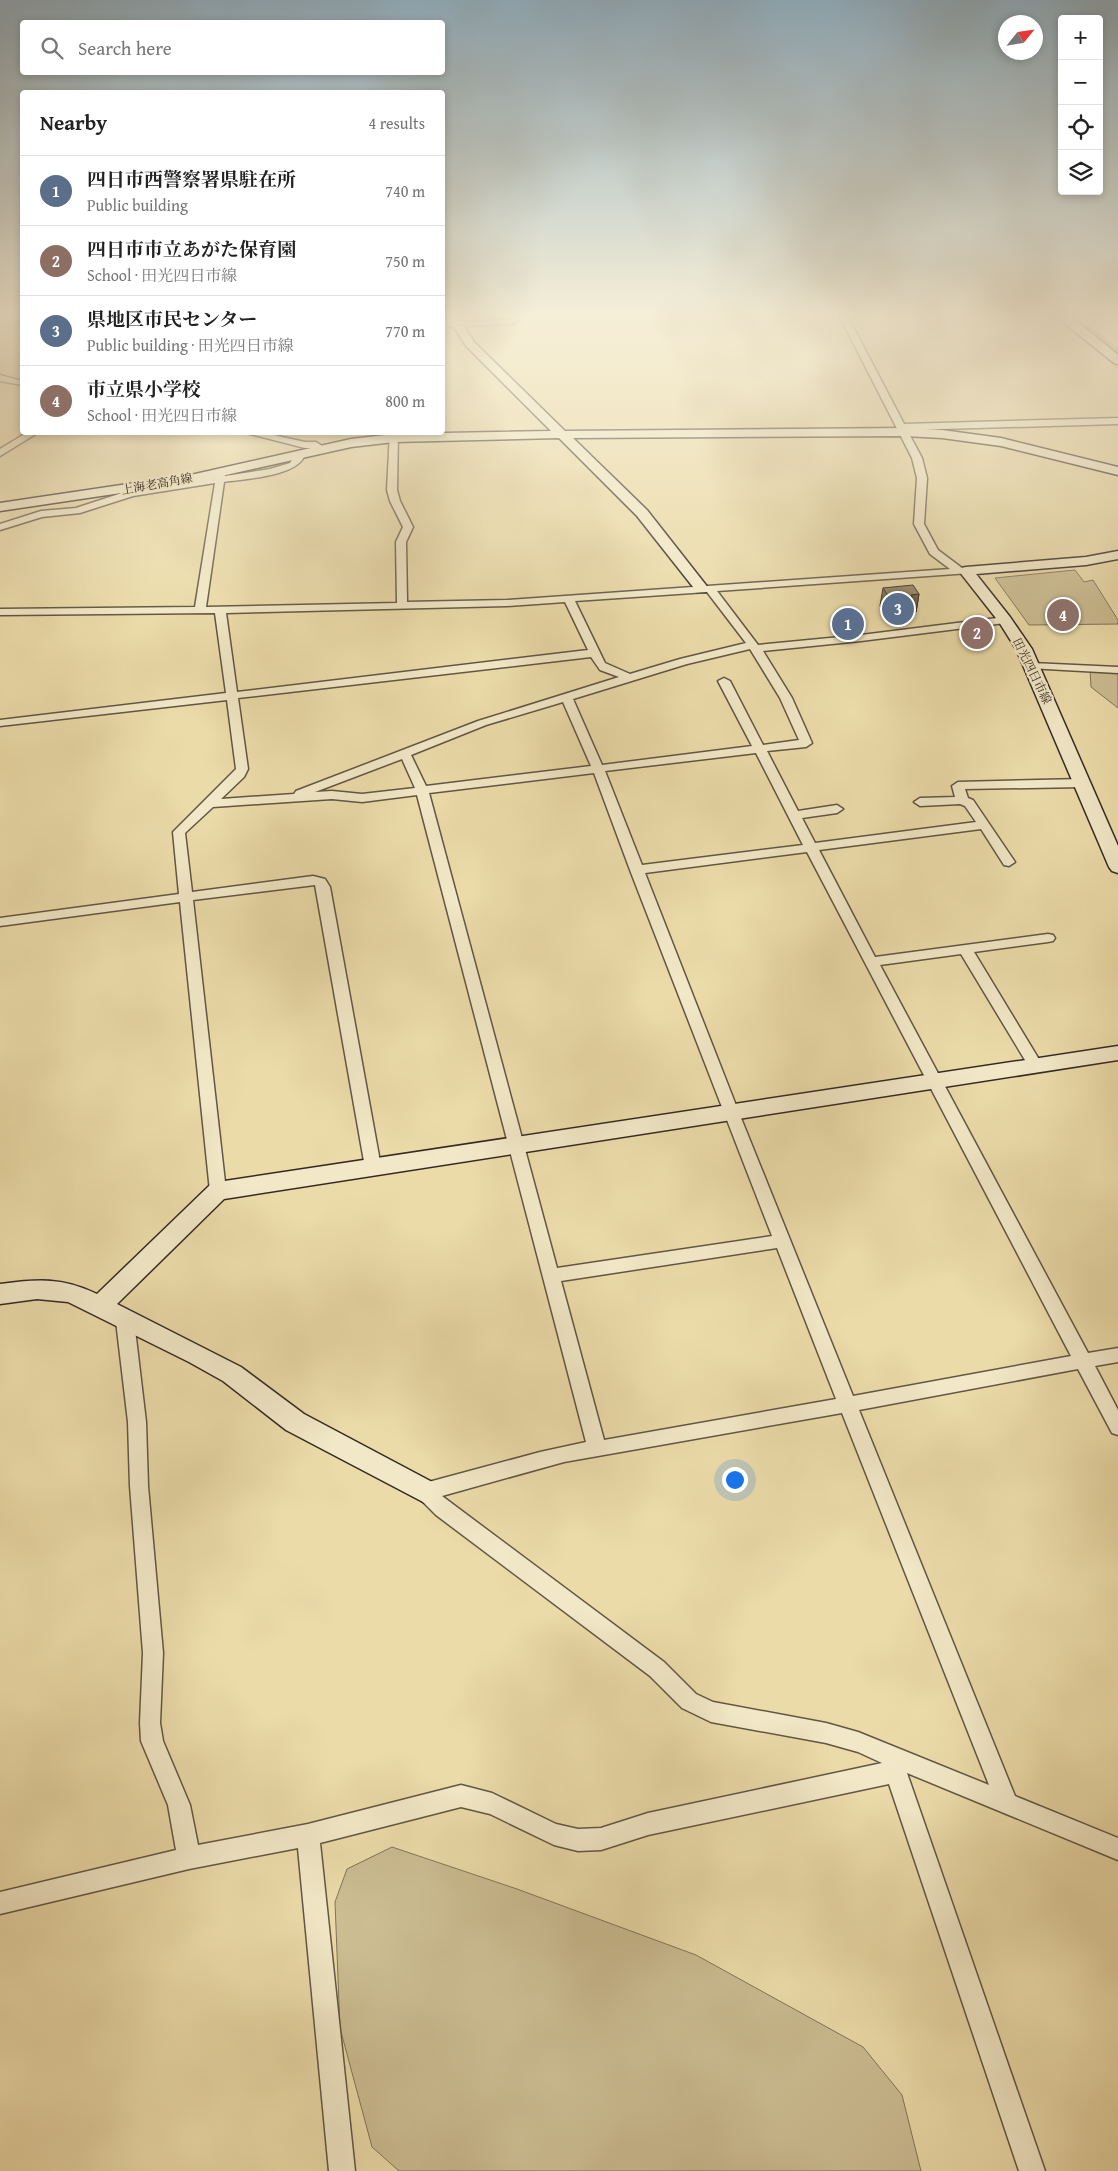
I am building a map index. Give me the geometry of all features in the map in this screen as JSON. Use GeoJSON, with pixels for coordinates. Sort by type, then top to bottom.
{"type":"FeatureCollection","features":[{"type":"Feature","properties":{"kind":"main road"},"geometry":{"type":"LineString","coordinates":[[544,416],[642,513],[706,588]]}},
{"type":"Feature","properties":{"kind":"main road","name":"上海老高角線"},"geometry":{"type":"LineString","coordinates":[[0,507],[220,477],[300,454],[394,435],[903,430],[1001,442],[1118,471]]}},
{"type":"Feature","properties":{"kind":"main road"},"geometry":{"type":"LineString","coordinates":[[963,571],[1086,562],[1118,554]]}},
{"type":"Feature","properties":{"kind":"main road","name":"田光四日市線"},"geometry":{"type":"LineString","coordinates":[[963,571],[1005,620],[1024,648],[1118,866]]}},
{"type":"Feature","properties":{"kind":"main road"},"geometry":{"type":"LineString","coordinates":[[99,1307],[218,1191],[1118,1054]]}},
{"type":"Feature","properties":{"kind":"main road"},"geometry":{"type":"LineString","coordinates":[[0,1294],[42,1287],[74,1294],[125,1321],[198,1355],[224,1370],[295,1422],[425,1491]]}},
{"type":"Feature","properties":{"kind":"street"},"geometry":{"type":"LineString","coordinates":[[896,416],[917,458],[922,478],[919,524],[934,552],[952,567],[963,571]]}},
{"type":"Feature","properties":{"kind":"street"},"geometry":{"type":"LineString","coordinates":[[903,430],[1118,421]]}},
{"type":"Feature","properties":{"kind":"street"},"geometry":{"type":"LineString","coordinates":[[0,453],[30,435]]}},
{"type":"Feature","properties":{"kind":"street"},"geometry":{"type":"LineString","coordinates":[[259,435],[304,445],[316,445],[322,449]]}},
{"type":"Feature","properties":{"kind":"street"},"geometry":{"type":"LineString","coordinates":[[394,435],[392,490],[394,501],[408,527],[401,542],[402,606]]}},
{"type":"Feature","properties":{"kind":"street"},"geometry":{"type":"LineString","coordinates":[[0,526],[40,514],[77,511],[132,493],[220,477],[200,610]]}},
{"type":"Feature","properties":{"kind":"street"},"geometry":{"type":"LineString","coordinates":[[0,612],[220,610],[569,600],[706,588],[963,571]]}},
{"type":"Feature","properties":{"kind":"street"},"geometry":{"type":"LineString","coordinates":[[210,803],[332,795],[362,798],[806,743],[786,698],[755,647],[706,588]]}},
{"type":"Feature","properties":{"kind":"street"},"geometry":{"type":"LineString","coordinates":[[569,600],[594,653],[604,668],[630,678]]}},
{"type":"Feature","properties":{"kind":"street"},"geometry":{"type":"LineString","coordinates":[[218,1191],[179,832],[242,769],[220,610]]}},
{"type":"Feature","properties":{"kind":"street"},"geometry":{"type":"LineString","coordinates":[[289,798],[482,723],[684,661],[755,647],[861,638],[1005,620]]}},
{"type":"Feature","properties":{"kind":"street"},"geometry":{"type":"LineString","coordinates":[[0,722],[594,653]]}},
{"type":"Feature","properties":{"kind":"street"},"geometry":{"type":"LineString","coordinates":[[1032,666],[1118,670]]}},
{"type":"Feature","properties":{"kind":"street"},"geometry":{"type":"LineString","coordinates":[[724,681],[934,1082],[1118,1427]]}},
{"type":"Feature","properties":{"kind":"street"},"geometry":{"type":"LineString","coordinates":[[566,696],[598,768],[731,1113],[1006,1801]]}},
{"type":"Feature","properties":{"kind":"street"},"geometry":{"type":"LineString","coordinates":[[404,752],[415,772],[422,791],[597,1448]]}},
{"type":"Feature","properties":{"kind":"street"},"geometry":{"type":"LineString","coordinates":[[962,800],[958,786],[1083,783]]}},
{"type":"Feature","properties":{"kind":"street"},"geometry":{"type":"LineString","coordinates":[[920,802],[962,800],[969,803],[1009,862]]}},
{"type":"Feature","properties":{"kind":"street"},"geometry":{"type":"LineString","coordinates":[[793,815],[837,809]]}},
{"type":"Feature","properties":{"kind":"street"},"geometry":{"type":"LineString","coordinates":[[636,870],[985,825]]}},
{"type":"Feature","properties":{"kind":"street"},"geometry":{"type":"LineString","coordinates":[[0,922],[313,880],[320,882],[373,1167]]}},
{"type":"Feature","properties":{"kind":"street"},"geometry":{"type":"LineString","coordinates":[[872,962],[1048,938]]}},
{"type":"Feature","properties":{"kind":"street"},"geometry":{"type":"LineString","coordinates":[[965,949],[1036,1066]]}},
{"type":"Feature","properties":{"kind":"street"},"geometry":{"type":"LineString","coordinates":[[550,1276],[783,1241]]}},
{"type":"Feature","properties":{"kind":"street"},"geometry":{"type":"LineString","coordinates":[[125,1321],[136,1422],[139,1486],[154,1653],[150,1723],[152,1741],[179,1805],[189,1858]]}},
{"type":"Feature","properties":{"kind":"street"},"geometry":{"type":"LineString","coordinates":[[425,1491],[448,1487],[574,1452],[611,1447],[1118,1354]]}},
{"type":"Feature","properties":{"kind":"street"},"geometry":{"type":"LineString","coordinates":[[425,1491],[443,1509],[657,1669],[689,1702],[711,1712],[826,1733],[858,1742],[893,1765],[1006,1801],[1118,1849]]}},
{"type":"Feature","properties":{"kind":"street"},"geometry":{"type":"LineString","coordinates":[[0,1903],[189,1858],[308,1835],[461,1796],[492,1804],[554,1834],[578,1840],[600,1839],[648,1824],[893,1765]]}},
{"type":"Feature","properties":{"kind":"street"},"geometry":{"type":"LineString","coordinates":[[893,1765],[1032,2171]]}},
{"type":"Feature","properties":{"kind":"street"},"geometry":{"type":"LineString","coordinates":[[308,1835],[342,2171]]}},
{"type":"Feature","properties":{"kind":"shaded area"},"geometry":{"type":"Polygon","coordinates":[[[1075,570],[1084,582],[1093,580],[1118,620],[1118,624],[1029,625],[995,578],[1075,570]]]}},
{"type":"Feature","properties":{"kind":"shaded area"},"geometry":{"type":"Polygon","coordinates":[[[1090,669],[1118,672],[1118,708],[1091,687],[1090,669]]]}},
{"type":"Feature","properties":{"kind":"shaded area"},"geometry":{"type":"Polygon","coordinates":[[[392,1847],[517,1889],[696,1955],[863,2047],[902,2095],[921,2171],[399,2171],[372,2147],[340,2028],[335,1902],[347,1869],[392,1847]]]}},
{"type":"Feature","properties":{"kind":"building"},"geometry":{"type":"Polygon","coordinates":[[[913,585],[919,594],[912,596],[889,597],[883,588],[913,585]]]}},
{"type":"Feature","properties":{"kind":"place","name":"県地区市民センター"},"geometry":{"type":"Point","coordinates":[898,609]}},
{"type":"Feature","properties":{"kind":"place","name":"市立県小学校"},"geometry":{"type":"Point","coordinates":[1063,615]}},
{"type":"Feature","properties":{"kind":"place","name":"四日市西警察署県駐在所"},"geometry":{"type":"Point","coordinates":[848,624]}},
{"type":"Feature","properties":{"kind":"place","name":"四日市市立あがた保育園"},"geometry":{"type":"Point","coordinates":[977,633]}}]}
